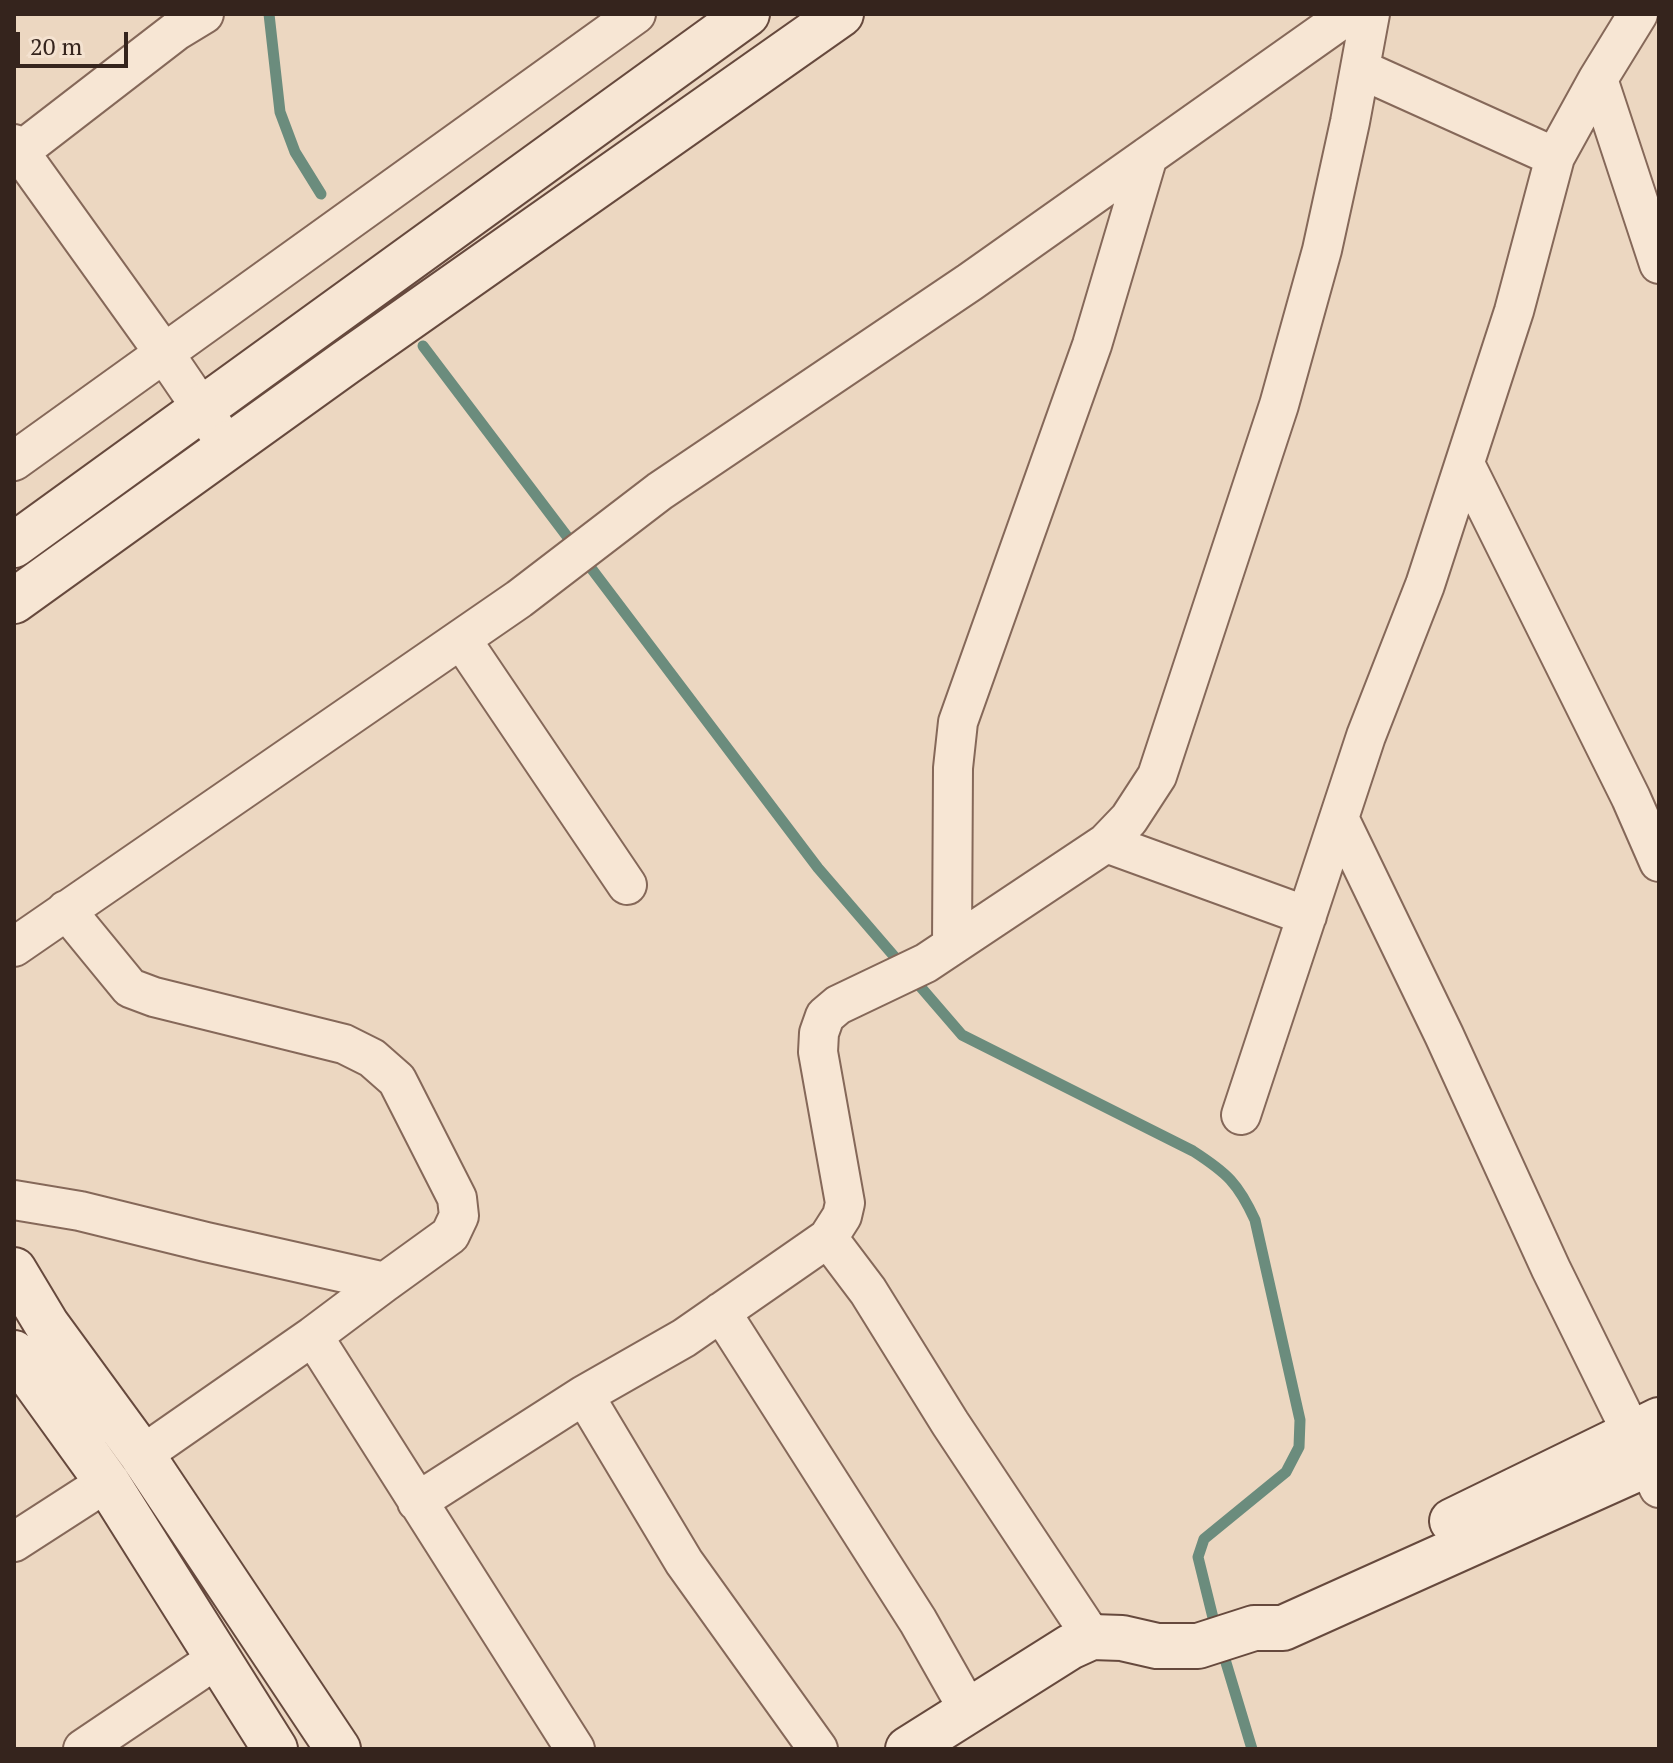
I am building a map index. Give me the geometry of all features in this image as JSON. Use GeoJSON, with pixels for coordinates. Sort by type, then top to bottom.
{"type":"FeatureCollection","features":[{"type":"Feature","properties":{"kind":"street"},"geometry":{"type":"LineString","coordinates":[[14,461],[636,14]]}},
{"type":"Feature","properties":{"kind":"street"},"geometry":{"type":"LineString","coordinates":[[14,545],[747,14]]}},
{"type":"Feature","properties":{"kind":"street"},"geometry":{"type":"LineString","coordinates":[[14,601],[841,14]]}},
{"type":"Feature","properties":{"kind":"street"},"geometry":{"type":"LineString","coordinates":[[14,947],[519,599],[660,491],[957,291],[1349,14]]}},
{"type":"Feature","properties":{"kind":"street"},"geometry":{"type":"LineString","coordinates":[[417,1502],[584,1395],[684,1338],[828,1238],[842,1216],[845,1203],[818,1052],[819,1033],[825,1016],[838,1005],[939,954],[1106,843],[1129,819],[1157,776],[1279,405],[1322,250],[1370,14]]}},
{"type":"Feature","properties":{"kind":"street"},"geometry":{"type":"LineString","coordinates":[[1241,1115],[1366,736],[1425,585],[1465,464],[1514,311],[1555,157],[1638,14]]}},
{"type":"Feature","properties":{"kind":"street"},"geometry":{"type":"LineString","coordinates":[[183,20],[16,151],[164,353],[228,447]]}},
{"type":"Feature","properties":{"kind":"street"},"geometry":{"type":"LineString","coordinates":[[1360,69],[1555,157]]}},
{"type":"Feature","properties":{"kind":"street"},"geometry":{"type":"LineString","coordinates":[[1598,79],[1659,264]]}},
{"type":"Feature","properties":{"kind":"street"},"geometry":{"type":"LineString","coordinates":[[939,954],[958,722],[1092,345],[1148,156]]}},
{"type":"Feature","properties":{"kind":"street"},"geometry":{"type":"LineString","coordinates":[[1465,464],[1624,784],[1659,862]]}},
{"type":"Feature","properties":{"kind":"street"},"geometry":{"type":"LineString","coordinates":[[461,639],[627,885]]}},
{"type":"Feature","properties":{"kind":"street"},"geometry":{"type":"LineString","coordinates":[[908,1749],[1070,1647],[1092,1637],[1122,1638],[1157,1646],[1300,1623],[1651,1452],[1551,1269],[1444,1035],[1339,818]]}},
{"type":"Feature","properties":{"kind":"street"},"geometry":{"type":"LineString","coordinates":[[1106,843],[1307,916]]}},
{"type":"Feature","properties":{"kind":"street"},"geometry":{"type":"LineString","coordinates":[[66,910],[130,988],[154,997],[344,1044],[372,1058],[397,1080],[457,1198],[459,1216],[450,1235],[313,1336],[142,1455]]}},
{"type":"Feature","properties":{"kind":"street"},"geometry":{"type":"LineString","coordinates":[[14,1200],[80,1211],[385,1282]]}},
{"type":"Feature","properties":{"kind":"street"},"geometry":{"type":"LineString","coordinates":[[828,1238],[868,1291],[950,1423],[1092,1637]]}},
{"type":"Feature","properties":{"kind":"street"},"geometry":{"type":"LineString","coordinates":[[14,1270],[47,1325],[142,1455],[338,1749]]}},
{"type":"Feature","properties":{"kind":"street"},"geometry":{"type":"LineString","coordinates":[[721,1312],[911,1609],[969,1711]]}},
{"type":"Feature","properties":{"kind":"street"},"geometry":{"type":"LineString","coordinates":[[313,1336],[575,1749]]}},
{"type":"Feature","properties":{"kind":"street"},"geometry":{"type":"LineString","coordinates":[[14,1353],[107,1482],[275,1749]]}},
{"type":"Feature","properties":{"kind":"street"},"geometry":{"type":"LineString","coordinates":[[584,1395],[684,1562],[818,1749]]}},
{"type":"Feature","properties":{"kind":"street"},"geometry":{"type":"LineString","coordinates":[[14,1542],[107,1482]]}},
{"type":"Feature","properties":{"kind":"street"},"geometry":{"type":"LineString","coordinates":[[83,1749],[218,1658]]}},
{"type":"Feature","properties":{"kind":"waterway"},"geometry":{"type":"LineString","coordinates":[[269,14],[280,112],[295,152],[321,194]]}},
{"type":"Feature","properties":{"kind":"waterway"},"geometry":{"type":"LineString","coordinates":[[423,346],[818,868],[962,1035],[1193,1151],[1223,1173],[1243,1197],[1255,1220],[1300,1420],[1299,1447],[1286,1472],[1204,1539],[1198,1557],[1216,1630]]}},
{"type":"Feature","properties":{"kind":"waterway"},"geometry":{"type":"LineString","coordinates":[[1221,1646],[1252,1749]]}}]}
